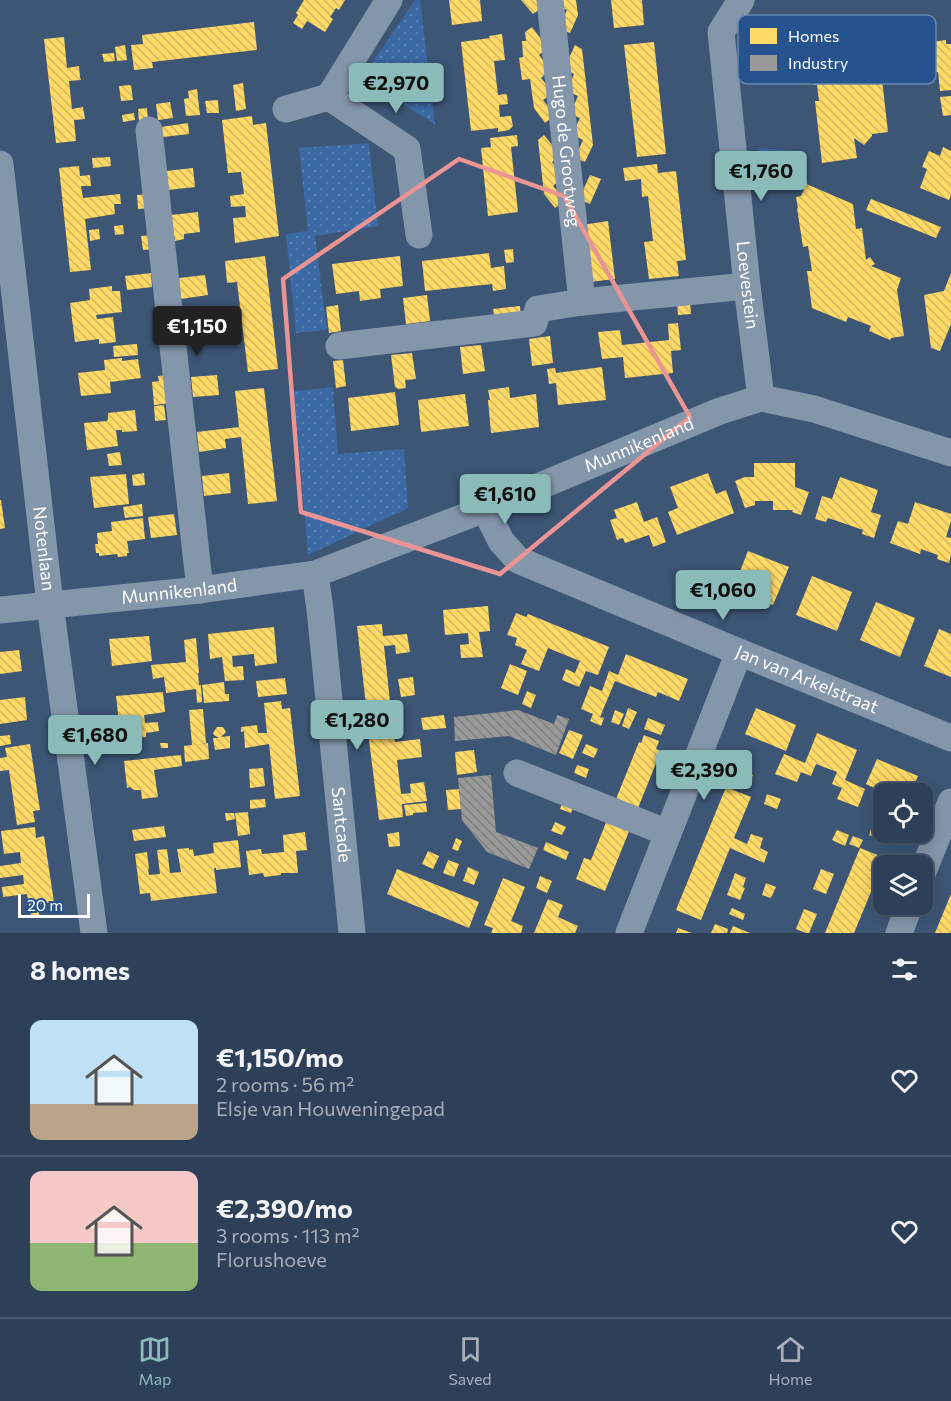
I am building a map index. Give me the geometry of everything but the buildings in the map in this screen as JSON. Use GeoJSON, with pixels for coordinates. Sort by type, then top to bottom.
{"type":"FeatureCollection","features":[{"type":"Feature","properties":{"kind":"street"},"geometry":{"type":"LineString","coordinates":[[286,109],[329,97],[389,0]]}},
{"type":"Feature","properties":{"kind":"street","name":"Hugo de Grootweg"},"geometry":{"type":"LineString","coordinates":[[550,0],[582,302]]}},
{"type":"Feature","properties":{"kind":"street","name":"Loevestein"},"geometry":{"type":"LineString","coordinates":[[741,0],[721,32],[760,398]]}},
{"type":"Feature","properties":{"kind":"street"},"geometry":{"type":"LineString","coordinates":[[329,97],[407,149],[418,235]]}},
{"type":"Feature","properties":{"kind":"street"},"geometry":{"type":"LineString","coordinates":[[149,130],[200,590]]}},
{"type":"Feature","properties":{"kind":"street","name":"Notenlaan"},"geometry":{"type":"LineString","coordinates":[[0,164],[50,604],[94,933]]}},
{"type":"Feature","properties":{"kind":"street"},"geometry":{"type":"LineString","coordinates":[[339,346],[534,323],[537,309],[582,302],[747,286]]}},
{"type":"Feature","properties":{"kind":"street","name":"Munnikenland"},"geometry":{"type":"LineString","coordinates":[[0,610],[200,590],[315,574],[485,509],[720,411],[760,398],[814,409],[951,453]]}},
{"type":"Feature","properties":{"kind":"street","name":"Jan van Arkelstraat"},"geometry":{"type":"LineString","coordinates":[[485,509],[501,541],[518,560],[951,738]]}},
{"type":"Feature","properties":{"kind":"street","name":"Santcade"},"geometry":{"type":"LineString","coordinates":[[315,574],[352,933]]}},
{"type":"Feature","properties":{"kind":"street"},"geometry":{"type":"LineString","coordinates":[[629,933],[739,652]]}},
{"type":"Feature","properties":{"kind":"street"},"geometry":{"type":"LineString","coordinates":[[517,773],[668,833]]}},
{"type":"Feature","properties":{"kind":"street"},"geometry":{"type":"LineString","coordinates":[[930,855],[951,801]]}},
{"type":"Feature","properties":{"kind":"street"},"geometry":{"type":"LineString","coordinates":[[898,933],[905,915]]}},
{"type":"Feature","properties":{"kind":"highlighted area"},"geometry":{"type":"Polygon","coordinates":[[[459,159],[564,196],[690,417],[500,574],[301,512],[283,279],[459,159]]]}},
{"type":"Feature","properties":{"kind":"green space"},"geometry":{"type":"Polygon","coordinates":[[[415,0],[420,0],[435,124],[370,84],[366,72],[415,0]]]}},
{"type":"Feature","properties":{"kind":"green space"},"geometry":{"type":"Polygon","coordinates":[[[369,143],[378,226],[315,236],[327,330],[296,333],[286,234],[308,231],[299,148],[369,143]]]}},
{"type":"Feature","properties":{"kind":"green space"},"geometry":{"type":"Polygon","coordinates":[[[759,148],[800,151],[809,188],[762,186],[759,148]]]}},
{"type":"Feature","properties":{"kind":"green space"},"geometry":{"type":"Polygon","coordinates":[[[333,387],[338,454],[404,449],[408,508],[308,555],[294,391],[333,387]]]}}]}
